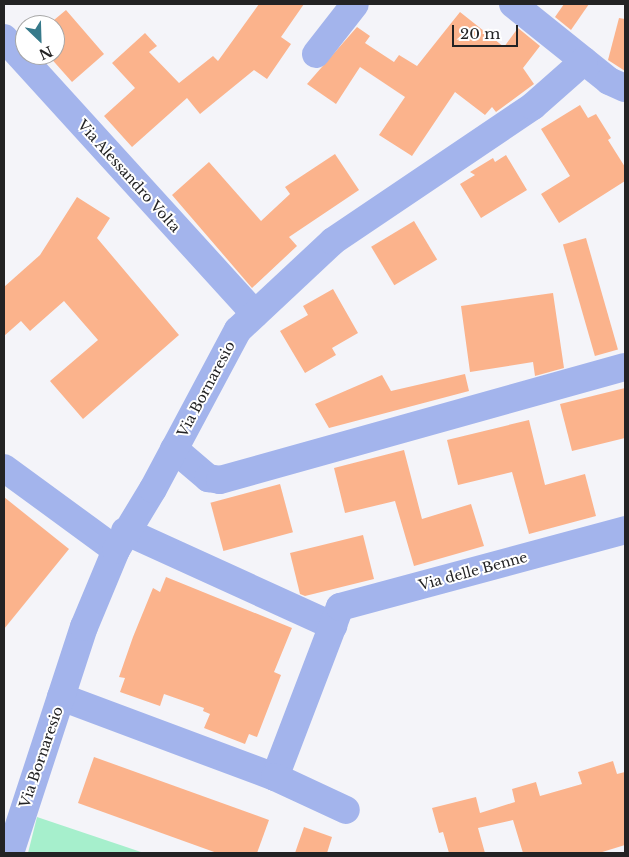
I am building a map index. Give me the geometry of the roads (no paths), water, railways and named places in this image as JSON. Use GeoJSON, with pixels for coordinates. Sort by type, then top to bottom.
{"type":"FeatureCollection","features":[{"type":"Feature","properties":{"kind":"street"},"geometry":{"type":"LineString","coordinates":[[316,54],[355,4]]}},
{"type":"Feature","properties":{"kind":"street"},"geometry":{"type":"LineString","coordinates":[[513,4],[609,81],[625,88]]}},
{"type":"Feature","properties":{"kind":"street","name":"Via Alessandro Volta"},"geometry":{"type":"LineString","coordinates":[[4,38],[255,314]]}},
{"type":"Feature","properties":{"kind":"street","name":"Via Bornaresio"},"geometry":{"type":"LineString","coordinates":[[10,853],[84,628],[120,540],[174,449],[238,330],[333,241],[534,106],[584,61]]}},
{"type":"Feature","properties":{"kind":"street"},"geometry":{"type":"LineString","coordinates":[[174,449],[208,478],[220,480],[625,367]]}},
{"type":"Feature","properties":{"kind":"street"},"geometry":{"type":"LineString","coordinates":[[4,468],[120,540],[333,626]]}},
{"type":"Feature","properties":{"kind":"street","name":"Via delle Benne"},"geometry":{"type":"LineString","coordinates":[[275,777],[340,607],[625,530]]}},
{"type":"Feature","properties":{"kind":"street"},"geometry":{"type":"LineString","coordinates":[[61,697],[275,777],[346,810]]}}]}
